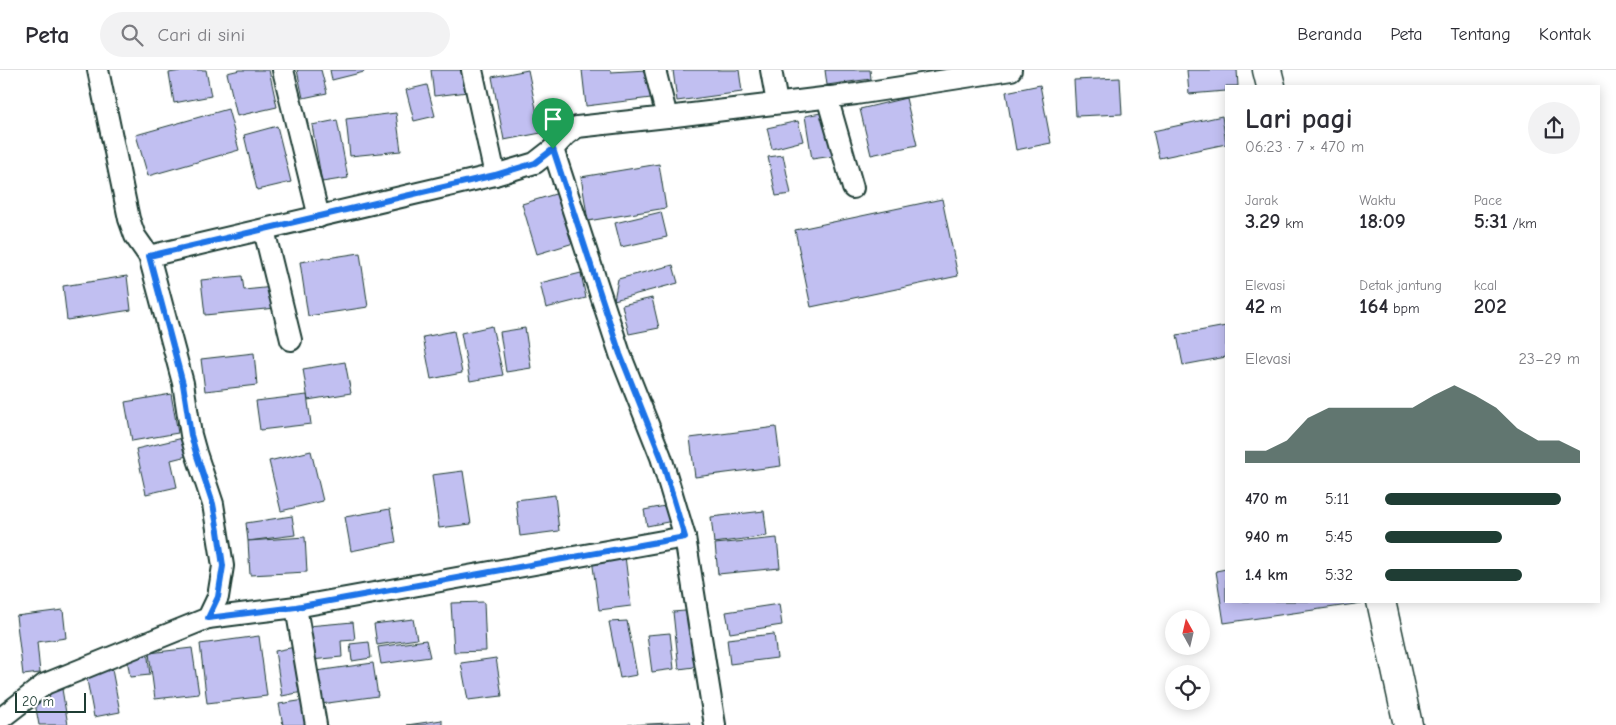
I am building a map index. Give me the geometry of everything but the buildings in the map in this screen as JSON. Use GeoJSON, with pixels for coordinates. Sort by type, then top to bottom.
{"type":"FeatureCollection","features":[{"type":"Feature","properties":{"kind":"main road"},"geometry":{"type":"LineString","coordinates":[[1267,70],[1271,85]]}},
{"type":"Feature","properties":{"kind":"main road"},"geometry":{"type":"LineString","coordinates":[[1381,603],[1408,725]]}},
{"type":"Feature","properties":{"kind":"street"},"geometry":{"type":"LineString","coordinates":[[98,70],[129,219],[135,236],[149,256],[183,384],[193,444],[213,504],[223,566],[218,597],[208,618]]}},
{"type":"Feature","properties":{"kind":"street"},"geometry":{"type":"LineString","coordinates":[[283,70],[319,217]]}},
{"type":"Feature","properties":{"kind":"street"},"geometry":{"type":"LineString","coordinates":[[472,70],[495,175]]}},
{"type":"Feature","properties":{"kind":"street"},"geometry":{"type":"LineString","coordinates":[[655,70],[667,117]]}},
{"type":"Feature","properties":{"kind":"street"},"geometry":{"type":"LineString","coordinates":[[771,70],[777,103]]}},
{"type":"Feature","properties":{"kind":"street"},"geometry":{"type":"LineString","coordinates":[[149,256],[495,175],[535,163],[553,149],[566,135],[578,127],[856,94],[1011,70]]}},
{"type":"Feature","properties":{"kind":"street"},"geometry":{"type":"LineString","coordinates":[[827,97],[853,188]]}},
{"type":"Feature","properties":{"kind":"street"},"geometry":{"type":"LineString","coordinates":[[553,149],[620,354],[661,457],[685,537],[715,725]]}},
{"type":"Feature","properties":{"kind":"street"},"geometry":{"type":"LineString","coordinates":[[264,230],[291,340]]}},
{"type":"Feature","properties":{"kind":"street"},"geometry":{"type":"LineString","coordinates":[[0,719],[45,684],[208,618],[296,607],[685,537]]}},
{"type":"Feature","properties":{"kind":"street"},"geometry":{"type":"LineString","coordinates":[[296,607],[316,725]]}},
{"type":"Feature","properties":{"kind":"route"},"geometry":{"type":"LineString","coordinates":[[553,149],[620,354],[661,457],[685,537],[296,607],[208,618],[218,597],[223,566],[218,531],[213,504],[191,435],[183,384],[149,256],[495,175],[535,163],[553,149]]}}]}
